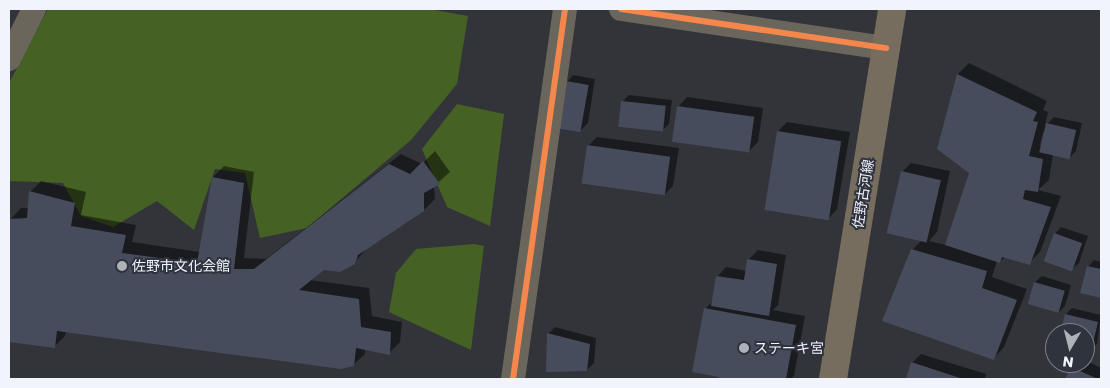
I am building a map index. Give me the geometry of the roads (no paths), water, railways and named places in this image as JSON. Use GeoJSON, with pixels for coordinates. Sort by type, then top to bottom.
{"type":"FeatureCollection","features":[{"type":"Feature","properties":{"kind":"main road","name":"佐野古河線"},"geometry":{"type":"LineString","coordinates":[[833,379],[892,9]]}},
{"type":"Feature","properties":{"kind":"street"},"geometry":{"type":"LineString","coordinates":[[9,60],[34,9]]}},
{"type":"Feature","properties":{"kind":"street"},"geometry":{"type":"LineString","coordinates":[[513,379],[566,9]]}},
{"type":"Feature","properties":{"kind":"street"},"geometry":{"type":"LineString","coordinates":[[622,9],[886,48]]}},
{"type":"Feature","properties":{"kind":"place","name":"佐野市文化会館"},"geometry":{"type":"Point","coordinates":[122,266]}},
{"type":"Feature","properties":{"kind":"place","name":"ステーキ宮"},"geometry":{"type":"Point","coordinates":[744,348]}}]}
